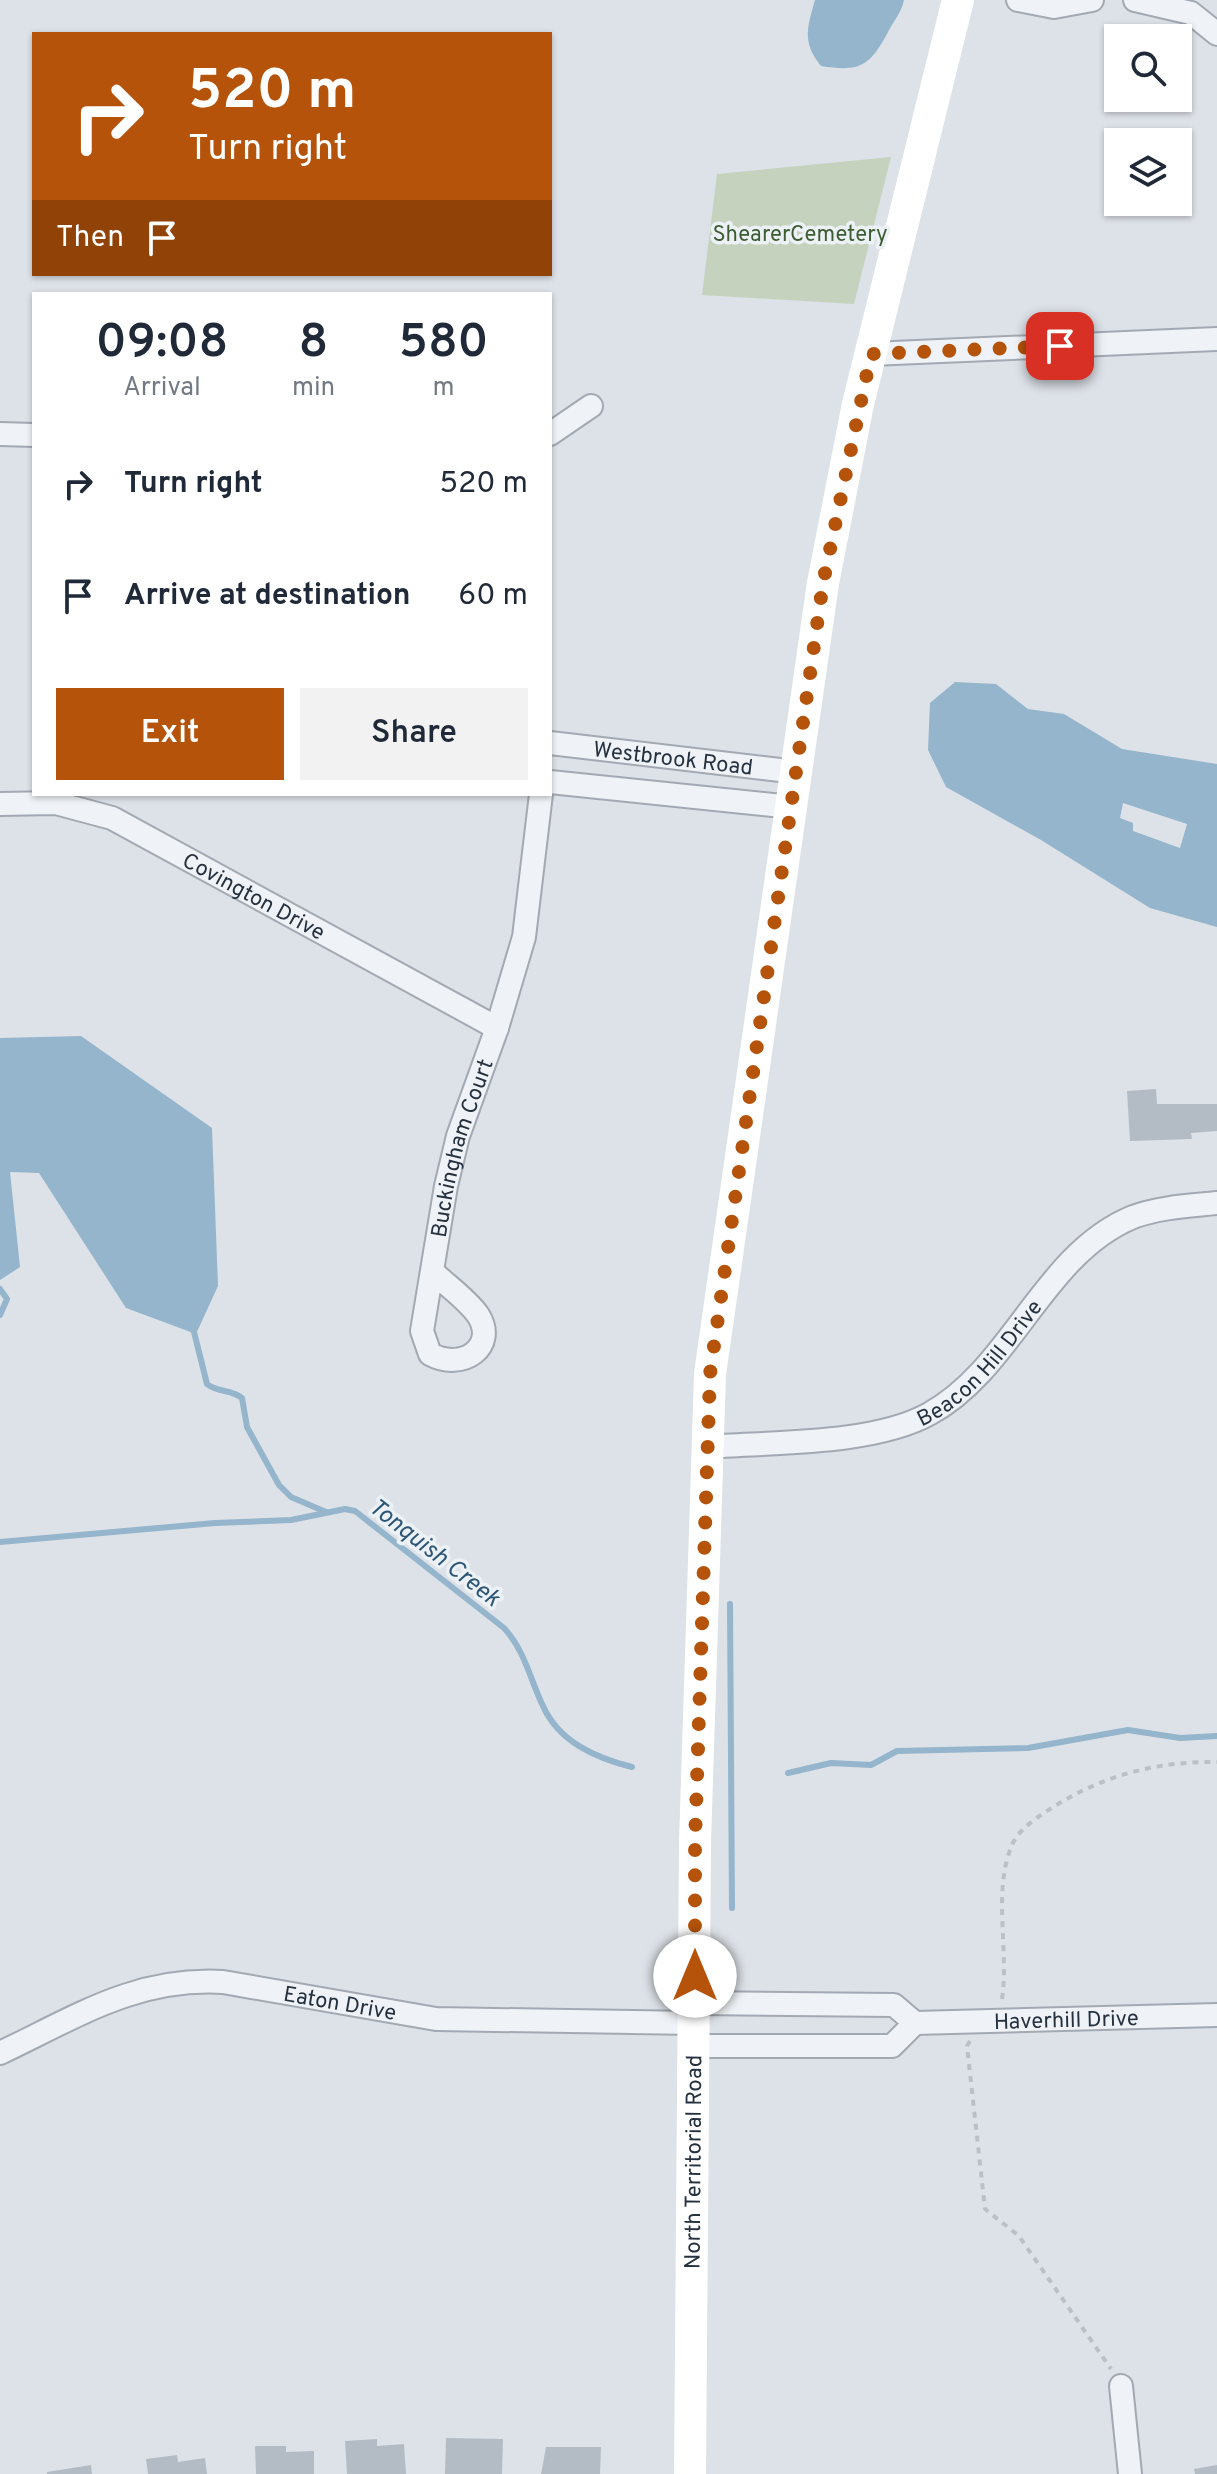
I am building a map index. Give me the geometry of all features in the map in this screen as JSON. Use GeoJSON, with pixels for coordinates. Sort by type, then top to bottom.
{"type":"FeatureCollection","features":[{"type":"Feature","properties":{"kind":"main road","name":"North Territorial Road"},"geometry":{"type":"LineString","coordinates":[[690,2474],[695,1842],[710,1374],[736,1174],[823,583],[871,354],[958,0]]}},
{"type":"Feature","properties":{"kind":"street"},"geometry":{"type":"LineString","coordinates":[[1018,0],[1054,7],[1092,0]]}},
{"type":"Feature","properties":{"kind":"street"},"geometry":{"type":"LineString","coordinates":[[1135,0],[1191,13],[1217,34]]}},
{"type":"Feature","properties":{"kind":"street"},"geometry":{"type":"LineString","coordinates":[[871,354],[1217,339]]}},
{"type":"Feature","properties":{"kind":"street"},"geometry":{"type":"LineString","coordinates":[[552,433],[591,406]]}},
{"type":"Feature","properties":{"kind":"street"},"geometry":{"type":"LineString","coordinates":[[0,434],[32,435]]}},
{"type":"Feature","properties":{"kind":"street","name":"Westbrook Road"},"geometry":{"type":"LineString","coordinates":[[552,743],[797,772]]}},
{"type":"Feature","properties":{"kind":"street","name":"Westbrook Road"},"geometry":{"type":"LineString","coordinates":[[552,782],[792,807]]}},
{"type":"Feature","properties":{"kind":"street"},"geometry":{"type":"LineString","coordinates":[[497,1028],[524,937],[541,796]]}},
{"type":"Feature","properties":{"kind":"street","name":"Covington Drive"},"geometry":{"type":"LineString","coordinates":[[0,804],[56,803],[112,818],[497,1028]]}},
{"type":"Feature","properties":{"kind":"street","name":"Buckingham Court"},"geometry":{"type":"LineString","coordinates":[[432,1271],[458,1136],[497,1028]]}},
{"type":"Feature","properties":{"kind":"street","name":"Beacon Hill Drive"},"geometry":{"type":"LineString","coordinates":[[707,1447],[867,1434],[899,1427],[929,1414],[985,1369],[1072,1262],[1102,1234],[1153,1211],[1217,1203]]}},
{"type":"Feature","properties":{"kind":"street","name":"Eaton Drive"},"geometry":{"type":"LineString","coordinates":[[0,2053],[127,1993],[189,1980],[223,1982],[436,2019],[695,2024]]}},
{"type":"Feature","properties":{"kind":"street"},"geometry":{"type":"LineString","coordinates":[[894,2005],[915,2023],[892,2046],[695,2024],[894,2005]]}},
{"type":"Feature","properties":{"kind":"street","name":"Haverhill Drive"},"geometry":{"type":"LineString","coordinates":[[915,2023],[1217,2015]]}},
{"type":"Feature","properties":{"kind":"street"},"geometry":{"type":"LineString","coordinates":[[1121,2386],[1130,2474]]}},
{"type":"Feature","properties":{"kind":"green space","name":"ShearerCemetery"},"geometry":{"type":"Polygon","coordinates":[[[891,157],[854,304],[702,295],[717,174],[891,157]]]}},
{"type":"Feature","properties":{"kind":"water"},"geometry":{"type":"Polygon","coordinates":[[[815,0],[904,0],[874,54],[862,65],[845,68],[821,66],[811,50],[808,27],[815,0]]]}},
{"type":"Feature","properties":{"kind":"water"},"geometry":{"type":"Polygon","coordinates":[[[955,682],[996,684],[1028,709],[1064,714],[1122,749],[1217,764],[1217,927],[1150,908],[1041,840],[946,787],[928,750],[930,703],[955,682]],[[1123,803],[1120,818],[1133,823],[1133,831],[1180,848],[1187,824],[1123,803]]]}},
{"type":"Feature","properties":{"kind":"water"},"geometry":{"type":"Polygon","coordinates":[[[81,1036],[212,1128],[218,1286],[196,1334],[126,1308],[39,1173],[10,1172],[20,1267],[0,1280],[0,1038],[81,1036]]]}},
{"type":"Feature","properties":{"kind":"building"},"geometry":{"type":"Polygon","coordinates":[[[1156,1089],[1157,1104],[1217,1104],[1217,1131],[1191,1133],[1192,1139],[1130,1141],[1127,1091],[1156,1089]]]}},
{"type":"Feature","properties":{"kind":"building"},"geometry":{"type":"Polygon","coordinates":[[[446,2438],[503,2439],[502,2474],[445,2474],[446,2438]]]}},
{"type":"Feature","properties":{"kind":"building"},"geometry":{"type":"Polygon","coordinates":[[[377,2439],[377,2446],[404,2444],[406,2474],[347,2474],[345,2441],[377,2439]]]}},
{"type":"Feature","properties":{"kind":"building"},"geometry":{"type":"Polygon","coordinates":[[[255,2446],[286,2446],[286,2452],[314,2451],[314,2474],[256,2474],[255,2446]]]}},
{"type":"Feature","properties":{"kind":"building"},"geometry":{"type":"Polygon","coordinates":[[[546,2447],[601,2447],[600,2474],[541,2474],[546,2447]]]}},
{"type":"Feature","properties":{"kind":"building"},"geometry":{"type":"Polygon","coordinates":[[[177,2455],[178,2462],[205,2458],[207,2474],[148,2474],[146,2459],[177,2455]]]}},
{"type":"Feature","properties":{"kind":"building"},"geometry":{"type":"Polygon","coordinates":[[[91,2465],[92,2474],[47,2474],[47,2472],[91,2465]]]}},
{"type":"Feature","properties":{"kind":"building"},"geometry":{"type":"Polygon","coordinates":[[[1217,2465],[1217,2474],[1195,2474],[1194,2469],[1217,2465]]]}},
{"type":"Feature","properties":{"kind":"waterway"},"geometry":{"type":"LineString","coordinates":[[0,1289],[7,1299],[0,1315]]}},
{"type":"Feature","properties":{"kind":"waterway"},"geometry":{"type":"LineString","coordinates":[[193,1328],[207,1384],[242,1398],[247,1427],[279,1485],[291,1497],[326,1512]]}},
{"type":"Feature","properties":{"kind":"waterway","name":"Tonquish Creek"},"geometry":{"type":"LineString","coordinates":[[0,1542],[215,1523],[291,1520],[345,1509],[355,1511],[504,1628],[517,1646],[550,1719],[569,1739],[605,1759],[632,1767]]}},
{"type":"Feature","properties":{"kind":"waterway"},"geometry":{"type":"LineString","coordinates":[[730,1604],[732,1908]]}},
{"type":"Feature","properties":{"kind":"waterway","name":"Tonquish Creek"},"geometry":{"type":"LineString","coordinates":[[788,1773],[831,1763],[871,1765],[897,1751],[1028,1748],[1128,1730],[1180,1738],[1217,1736]]}},
{"type":"Feature","properties":{"kind":"route"},"geometry":{"type":"LineString","coordinates":[[695,1976],[695,1842],[710,1374],[736,1174],[776,930],[823,583],[858,404],[871,354],[1060,346]]}}]}
